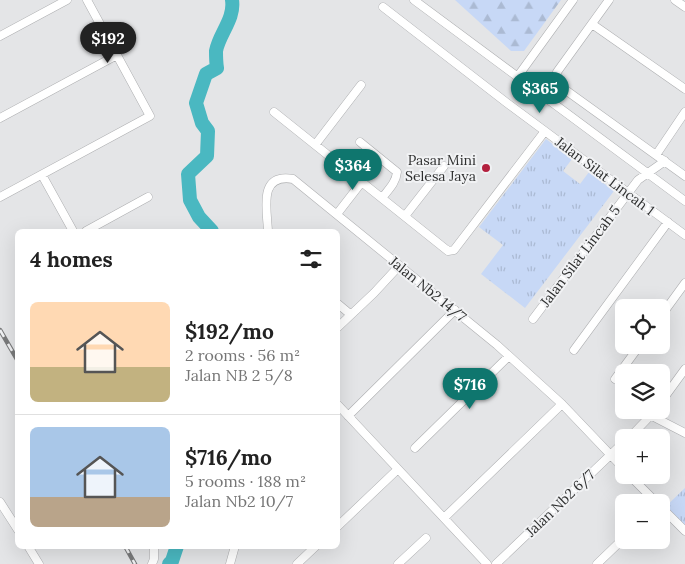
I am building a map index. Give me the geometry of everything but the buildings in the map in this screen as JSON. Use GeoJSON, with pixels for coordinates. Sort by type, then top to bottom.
{"type":"FeatureCollection","features":[{"type":"Feature","properties":{"kind":"street"},"geometry":{"type":"LineString","coordinates":[[0,36],[67,0]]}},
{"type":"Feature","properties":{"kind":"street"},"geometry":{"type":"LineString","coordinates":[[0,198],[150,116],[87,0]]}},
{"type":"Feature","properties":{"kind":"street"},"geometry":{"type":"LineString","coordinates":[[414,0],[685,201]]}},
{"type":"Feature","properties":{"kind":"street"},"geometry":{"type":"LineString","coordinates":[[518,76],[573,0]]}},
{"type":"Feature","properties":{"kind":"street"},"geometry":{"type":"LineString","coordinates":[[609,0],[557,72],[556,79],[560,86],[685,176]]}},
{"type":"Feature","properties":{"kind":"street"},"geometry":{"type":"LineString","coordinates":[[675,0],[685,7]]}},
{"type":"Feature","properties":{"kind":"street","name":"Jalan Silat Lincah 1"},"geometry":{"type":"LineString","coordinates":[[383,7],[685,235]]}},
{"type":"Feature","properties":{"kind":"street"},"geometry":{"type":"LineString","coordinates":[[592,24],[685,89]]}},
{"type":"Feature","properties":{"kind":"street"},"geometry":{"type":"LineString","coordinates":[[0,118],[117,56]]}},
{"type":"Feature","properties":{"kind":"street"},"geometry":{"type":"LineString","coordinates":[[315,145],[361,85]]}},
{"type":"Feature","properties":{"kind":"street"},"geometry":{"type":"LineString","coordinates":[[274,112],[448,251],[454,250],[545,131]]}},
{"type":"Feature","properties":{"kind":"street"},"geometry":{"type":"LineString","coordinates":[[656,155],[685,112]]}},
{"type":"Feature","properties":{"kind":"street"},"geometry":{"type":"LineString","coordinates":[[360,142],[397,172],[392,186],[382,198]]}},
{"type":"Feature","properties":{"kind":"street","name":"Jalan Silat Lincah 5"},"geometry":{"type":"LineString","coordinates":[[533,319],[638,180],[665,161]]}},
{"type":"Feature","properties":{"kind":"street"},"geometry":{"type":"LineString","coordinates":[[405,216],[444,166]]}},
{"type":"Feature","properties":{"kind":"street"},"geometry":{"type":"LineString","coordinates":[[42,175],[72,229]]}},
{"type":"Feature","properties":{"kind":"street","name":"Jalan Nb2 14/7"},"geometry":{"type":"LineString","coordinates":[[268,229],[266,191],[270,184],[279,178],[293,179],[455,310],[508,356],[562,404],[615,460]]}},
{"type":"Feature","properties":{"kind":"street"},"geometry":{"type":"LineString","coordinates":[[336,214],[361,183]]}},
{"type":"Feature","properties":{"kind":"street"},"geometry":{"type":"LineString","coordinates":[[90,229],[148,197]]}},
{"type":"Feature","properties":{"kind":"street"},"geometry":{"type":"LineString","coordinates":[[574,350],[668,222]]}},
{"type":"Feature","properties":{"kind":"street"},"geometry":{"type":"LineString","coordinates":[[340,325],[399,266]]}},
{"type":"Feature","properties":{"kind":"street"},"geometry":{"type":"LineString","coordinates":[[670,304],[685,283]]}},
{"type":"Feature","properties":{"kind":"street"},"geometry":{"type":"LineString","coordinates":[[340,306],[350,314]]}},
{"type":"Feature","properties":{"kind":"street"},"geometry":{"type":"LineString","coordinates":[[348,416],[455,310]]}},
{"type":"Feature","properties":{"kind":"street"},"geometry":{"type":"LineString","coordinates":[[415,448],[508,356]]}},
{"type":"Feature","properties":{"kind":"street"},"geometry":{"type":"LineString","coordinates":[[670,390],[685,369]]}},
{"type":"Feature","properties":{"kind":"street"},"geometry":{"type":"LineString","coordinates":[[444,518],[562,404]]}},
{"type":"Feature","properties":{"kind":"street"},"geometry":{"type":"LineString","coordinates":[[340,406],[487,564]]}},
{"type":"Feature","properties":{"kind":"street"},"geometry":{"type":"LineString","coordinates":[[638,429],[648,419]]}},
{"type":"Feature","properties":{"kind":"street"},"geometry":{"type":"LineString","coordinates":[[663,419],[685,433]]}},
{"type":"Feature","properties":{"kind":"street","name":"Jalan Nb2 6/7"},"geometry":{"type":"LineString","coordinates":[[496,564],[615,450]]}},
{"type":"Feature","properties":{"kind":"street"},"geometry":{"type":"LineString","coordinates":[[340,524],[398,469]]}},
{"type":"Feature","properties":{"kind":"street"},"geometry":{"type":"LineString","coordinates":[[638,484],[648,494]]}},
{"type":"Feature","properties":{"kind":"street"},"geometry":{"type":"LineString","coordinates":[[0,502],[15,526]]}},
{"type":"Feature","properties":{"kind":"street"},"geometry":{"type":"LineString","coordinates":[[0,519],[9,517]]}},
{"type":"Feature","properties":{"kind":"street"},"geometry":{"type":"LineString","coordinates":[[670,517],[685,531]]}},
{"type":"Feature","properties":{"kind":"street"},"geometry":{"type":"LineString","coordinates":[[398,564],[426,538]]}},
{"type":"Feature","properties":{"kind":"street"},"geometry":{"type":"LineString","coordinates":[[597,564],[615,547]]}},
{"type":"Feature","properties":{"kind":"street"},"geometry":{"type":"LineString","coordinates":[[30,549],[39,564]]}},
{"type":"Feature","properties":{"kind":"street"},"geometry":{"type":"LineString","coordinates":[[152,564],[154,549]]}},
{"type":"Feature","properties":{"kind":"street"},"geometry":{"type":"LineString","coordinates":[[230,564],[234,549]]}},
{"type":"Feature","properties":{"kind":"street"},"geometry":{"type":"LineString","coordinates":[[297,564],[313,549]]}},
{"type":"Feature","properties":{"kind":"green space"},"geometry":{"type":"Polygon","coordinates":[[[455,0],[561,0],[524,51],[511,51],[455,0]]]}},
{"type":"Feature","properties":{"kind":"green space"},"geometry":{"type":"Polygon","coordinates":[[[546,139],[572,159],[563,171],[580,184],[589,172],[614,191],[525,308],[481,274],[503,245],[479,227],[546,139]]]}},
{"type":"Feature","properties":{"kind":"green space"},"geometry":{"type":"Polygon","coordinates":[[[685,488],[685,534],[670,518],[670,502],[685,488]]]}},
{"type":"Feature","properties":{"kind":"waterway"},"geometry":{"type":"LineString","coordinates":[[210,229],[199,217],[190,200],[188,174],[207,156],[208,131],[202,123],[196,103],[206,74],[217,68],[216,51],[231,14],[232,0]]}},
{"type":"Feature","properties":{"kind":"waterway"},"geometry":{"type":"LineString","coordinates":[[169,564],[176,549]]}},
{"type":"Feature","properties":{"kind":"railway"},"geometry":{"type":"LineString","coordinates":[[0,330],[15,356]]}},
{"type":"Feature","properties":{"kind":"railway"},"geometry":{"type":"LineString","coordinates":[[127,549],[135,564]]}},
{"type":"Feature","properties":{"kind":"place","name":"Pasar Mini Selesa Jaya"},"geometry":{"type":"Point","coordinates":[486,168]}}]}
